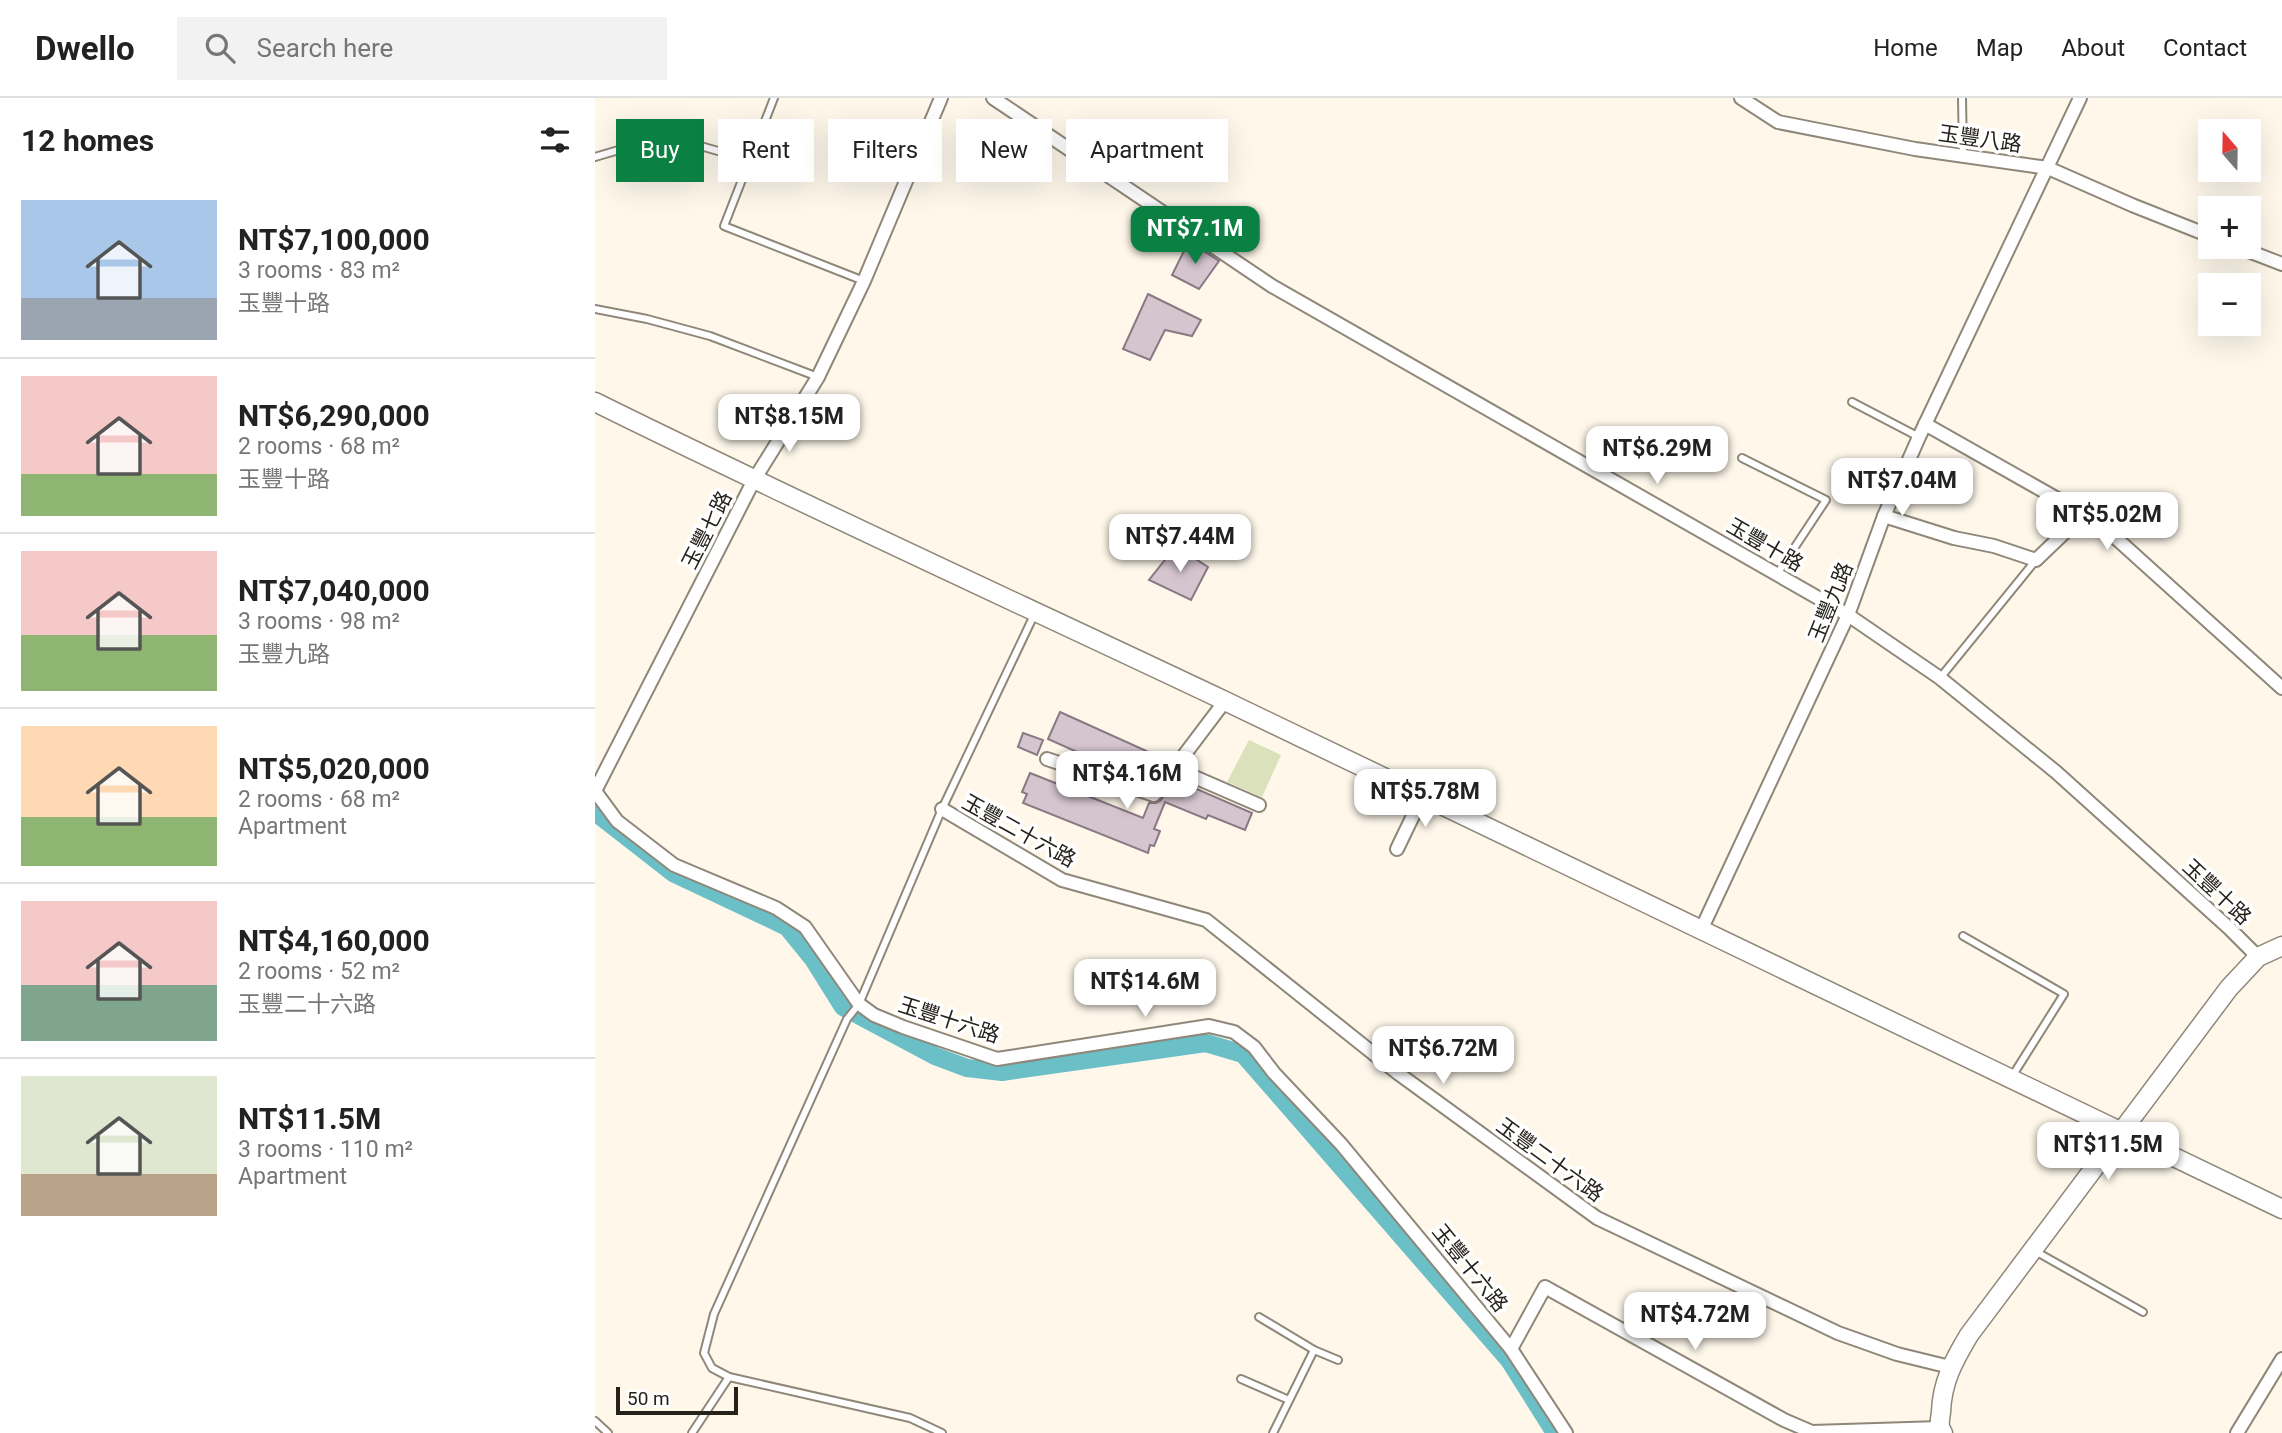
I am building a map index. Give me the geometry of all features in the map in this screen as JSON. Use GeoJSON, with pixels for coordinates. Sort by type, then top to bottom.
{"type":"FeatureCollection","features":[{"type":"Feature","properties":{"kind":"main road"},"geometry":{"type":"LineString","coordinates":[[595,402],[754,481],[1702,928],[2282,1209]]}},
{"type":"Feature","properties":{"kind":"main road"},"geometry":{"type":"LineString","coordinates":[[1941,1431],[1942,1394],[1950,1367],[1969,1335],[2229,988],[2259,957],[2282,946]]}},
{"type":"Feature","properties":{"kind":"street","name":"玉豐七路"},"geometry":{"type":"LineString","coordinates":[[595,791],[754,481],[818,377],[864,281],[941,98]]}},
{"type":"Feature","properties":{"kind":"street","name":"玉豐十路"},"geometry":{"type":"LineString","coordinates":[[993,98],[1272,286],[1848,615],[1940,678],[2056,772],[2259,957]]}},
{"type":"Feature","properties":{"kind":"street","name":"玉豐八路"},"geometry":{"type":"LineString","coordinates":[[1741,98],[1778,122],[1963,156],[2048,168],[2198,231]]}},
{"type":"Feature","properties":{"kind":"street","name":"玉豐九路"},"geometry":{"type":"LineString","coordinates":[[1702,928],[1848,615],[1884,516],[1919,437],[2080,98]]}},
{"type":"Feature","properties":{"kind":"street"},"geometry":{"type":"LineString","coordinates":[[2261,256],[2282,264]]}},
{"type":"Feature","properties":{"kind":"street"},"geometry":{"type":"LineString","coordinates":[[1925,424],[2084,514],[2107,530],[2282,688]]}},
{"type":"Feature","properties":{"kind":"street"},"geometry":{"type":"LineString","coordinates":[[1884,516],[1954,538],[1994,545],[2036,560],[2084,514]]}},
{"type":"Feature","properties":{"kind":"street"},"geometry":{"type":"LineString","coordinates":[[1047,759],[1154,795],[1225,701]]}},
{"type":"Feature","properties":{"kind":"street"},"geometry":{"type":"LineString","coordinates":[[1175,769],[1259,805]]}},
{"type":"Feature","properties":{"kind":"street","name":"玉豐十六路"},"geometry":{"type":"LineString","coordinates":[[595,791],[617,821],[674,865],[776,908],[805,927],[857,1006],[902,1027],[997,1059],[1209,1026],[1234,1032],[1254,1046],[1274,1073],[1341,1144],[1511,1349],[1566,1433]]}},
{"type":"Feature","properties":{"kind":"street"},"geometry":{"type":"LineString","coordinates":[[1397,849],[1423,795]]}},
{"type":"Feature","properties":{"kind":"street","name":"玉豐二十六路"},"geometry":{"type":"LineString","coordinates":[[942,809],[1062,880],[1206,920],[1399,1074],[1597,1218],[1838,1333],[1897,1354],[1950,1367]]}},
{"type":"Feature","properties":{"kind":"street"},"geometry":{"type":"LineString","coordinates":[[1511,1349],[1545,1287],[1784,1420],[1812,1432],[1941,1431]]}},
{"type":"Feature","properties":{"kind":"street"},"geometry":{"type":"LineString","coordinates":[[2237,1433],[2282,1359]]}},
{"type":"Feature","properties":{"kind":"lane"},"geometry":{"type":"LineString","coordinates":[[765,119],[774,98]]}},
{"type":"Feature","properties":{"kind":"lane"},"geometry":{"type":"LineString","coordinates":[[1962,98],[1963,156]]}},
{"type":"Feature","properties":{"kind":"lane"},"geometry":{"type":"LineString","coordinates":[[595,157],[666,136],[718,151]]}},
{"type":"Feature","properties":{"kind":"lane"},"geometry":{"type":"LineString","coordinates":[[740,182],[725,226],[864,281]]}},
{"type":"Feature","properties":{"kind":"lane"},"geometry":{"type":"LineString","coordinates":[[595,309],[647,319],[710,336],[818,377]]}},
{"type":"Feature","properties":{"kind":"lane"},"geometry":{"type":"LineString","coordinates":[[1853,402],[1919,437]]}},
{"type":"Feature","properties":{"kind":"lane"},"geometry":{"type":"LineString","coordinates":[[1742,458],[1826,500],[1777,575]]}},
{"type":"Feature","properties":{"kind":"lane"},"geometry":{"type":"LineString","coordinates":[[1940,678],[2036,560]]}},
{"type":"Feature","properties":{"kind":"lane"},"geometry":{"type":"LineString","coordinates":[[942,1433],[911,1418],[729,1377],[712,1368],[703,1353],[714,1314],[847,1019],[857,1006],[942,809],[1036,612]]}},
{"type":"Feature","properties":{"kind":"lane"},"geometry":{"type":"LineString","coordinates":[[1963,936],[2064,994],[2012,1077]]}},
{"type":"Feature","properties":{"kind":"lane"},"geometry":{"type":"LineString","coordinates":[[2033,1250],[2143,1312]]}},
{"type":"Feature","properties":{"kind":"lane"},"geometry":{"type":"LineString","coordinates":[[1259,1317],[1314,1350],[1338,1360]]}},
{"type":"Feature","properties":{"kind":"lane"},"geometry":{"type":"LineString","coordinates":[[1273,1433],[1314,1350]]}},
{"type":"Feature","properties":{"kind":"lane"},"geometry":{"type":"LineString","coordinates":[[692,1433],[729,1377]]}},
{"type":"Feature","properties":{"kind":"lane"},"geometry":{"type":"LineString","coordinates":[[1241,1379],[1289,1400]]}},
{"type":"Feature","properties":{"kind":"lane"},"geometry":{"type":"LineString","coordinates":[[595,1421],[608,1433]]}},
{"type":"Feature","properties":{"kind":"green space"},"geometry":{"type":"Polygon","coordinates":[[[1249,740],[1281,755],[1262,797],[1227,782],[1249,740]]]}},
{"type":"Feature","properties":{"kind":"building"},"geometry":{"type":"Polygon","coordinates":[[[1189,241],[1219,261],[1199,289],[1172,275],[1189,241]]]}},
{"type":"Feature","properties":{"kind":"building"},"geometry":{"type":"Polygon","coordinates":[[[1148,294],[1201,320],[1192,336],[1165,330],[1150,360],[1123,349],[1148,294]]]}},
{"type":"Feature","properties":{"kind":"building"},"geometry":{"type":"Polygon","coordinates":[[[1176,546],[1208,567],[1191,600],[1149,580],[1176,546]]]}},
{"type":"Feature","properties":{"kind":"building"},"geometry":{"type":"Polygon","coordinates":[[[1060,712],[1162,758],[1156,772],[1159,773],[1151,785],[1048,739],[1060,712]]]}},
{"type":"Feature","properties":{"kind":"building"},"geometry":{"type":"Polygon","coordinates":[[[1023,733],[1043,740],[1037,755],[1018,747],[1023,733]]]}},
{"type":"Feature","properties":{"kind":"building"},"geometry":{"type":"Polygon","coordinates":[[[1030,773],[1143,818],[1149,803],[1160,801],[1176,780],[1252,813],[1245,830],[1208,815],[1206,819],[1165,802],[1154,829],[1160,831],[1148,853],[1023,803],[1027,794],[1022,792],[1030,773]]]}},
{"type":"Feature","properties":{"kind":"waterway"},"geometry":{"type":"LineString","coordinates":[[595,812],[673,873],[787,927],[813,959],[843,1007],[935,1056],[967,1068],[1002,1072],[1206,1043],[1243,1054],[1509,1360],[1555,1433]]}}]}
